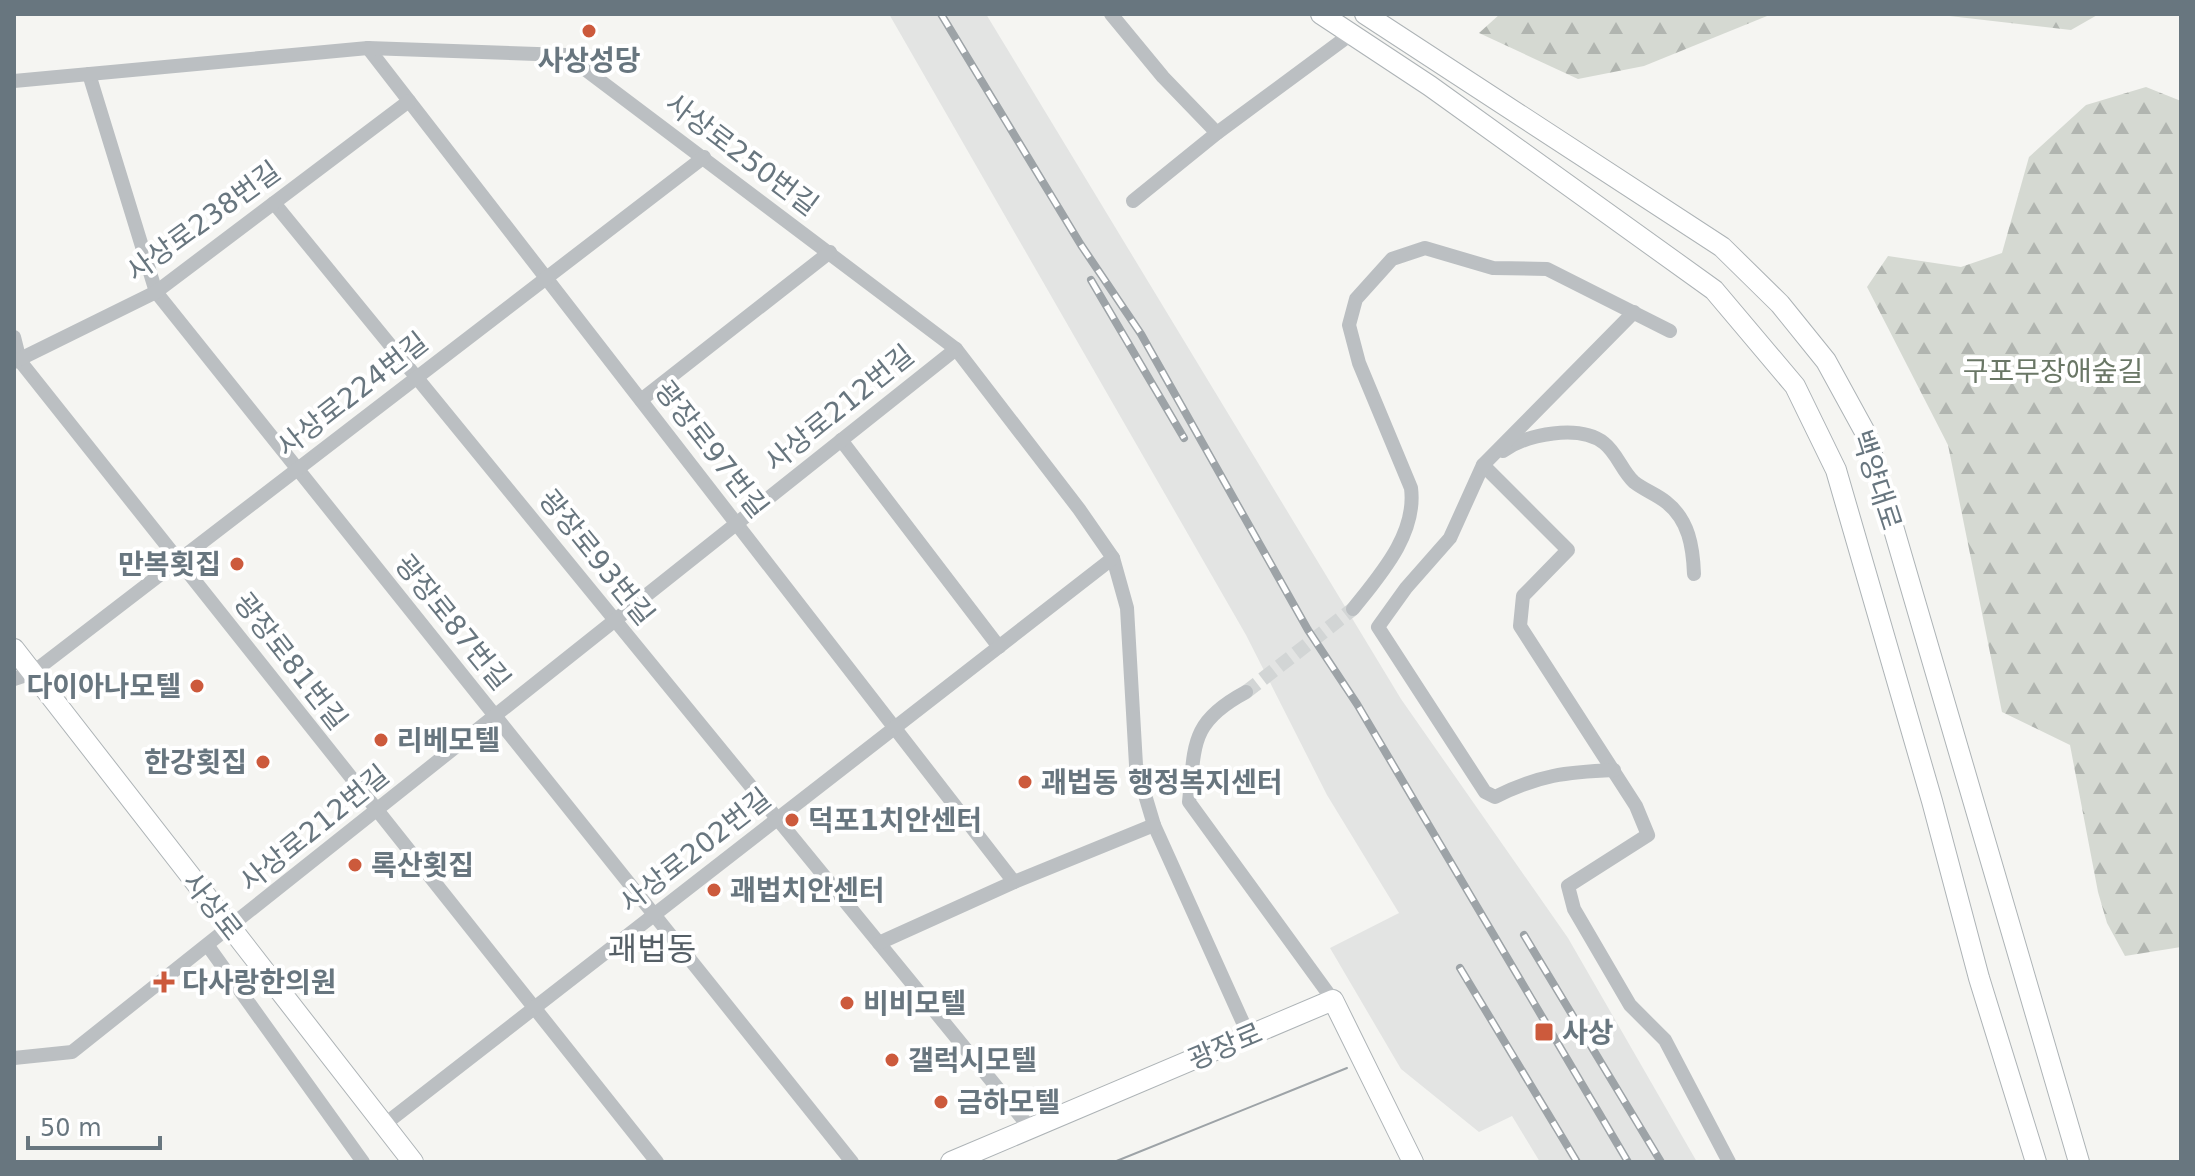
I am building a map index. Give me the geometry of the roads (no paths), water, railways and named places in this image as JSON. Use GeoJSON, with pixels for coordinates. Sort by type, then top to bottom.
{"type":"FeatureCollection","features":[{"type":"Feature","properties":{"kind":"main road","name":"백양대로"},"geometry":{"type":"LineString","coordinates":[[1321,14],[1430,86],[1714,290],[1795,386],[1836,470],[1932,801],[1979,978],[2036,1162]]}},
{"type":"Feature","properties":{"kind":"main road","name":"백양대로"},"geometry":{"type":"LineString","coordinates":[[1365,14],[1722,247],[1780,304],[1826,361],[1866,434],[2079,1162]]}},
{"type":"Feature","properties":{"kind":"main road","name":"사상로"},"geometry":{"type":"LineString","coordinates":[[14,649],[23,676],[231,928],[413,1162]]}},
{"type":"Feature","properties":{"kind":"main road","name":"광장로"},"geometry":{"type":"LineString","coordinates":[[951,1162],[1333,1000]]}},
{"type":"Feature","properties":{"kind":"main road"},"geometry":{"type":"LineString","coordinates":[[1333,1000],[1413,1162]]}},
{"type":"Feature","properties":{"kind":"street"},"geometry":{"type":"LineString","coordinates":[[1111,14],[1163,77],[1217,133]]}},
{"type":"Feature","properties":{"kind":"street"},"geometry":{"type":"LineString","coordinates":[[1133,201],[1217,133],[1351,34]]}},
{"type":"Feature","properties":{"kind":"street","name":"사상로250번길"},"geometry":{"type":"LineString","coordinates":[[14,81],[368,48],[566,55],[956,349],[1113,558]]}},
{"type":"Feature","properties":{"kind":"street","name":"광장로97번길"},"geometry":{"type":"LineString","coordinates":[[368,48],[1014,882]]}},
{"type":"Feature","properties":{"kind":"street","name":"광장로87번길"},"geometry":{"type":"LineString","coordinates":[[89,74],[156,292],[852,1162]]}},
{"type":"Feature","properties":{"kind":"street","name":"사상로238번길"},"geometry":{"type":"LineString","coordinates":[[17,362],[156,292],[409,101]]}},
{"type":"Feature","properties":{"kind":"street","name":"사상로224번길"},"geometry":{"type":"LineString","coordinates":[[23,676],[704,157]]}},
{"type":"Feature","properties":{"kind":"street","name":"광장로93번길"},"geometry":{"type":"LineString","coordinates":[[274,203],[1031,1129]]}},
{"type":"Feature","properties":{"kind":"street"},"geometry":{"type":"LineString","coordinates":[[1353,609],[1392,556],[1413,504],[1411,488],[1359,363],[1349,325],[1356,299],[1392,259],[1425,248],[1493,268],[1547,269],[1670,331]]}},
{"type":"Feature","properties":{"kind":"street","name":"사상로250번길"},"geometry":{"type":"LineString","coordinates":[[641,400],[830,252]]}},
{"type":"Feature","properties":{"kind":"street"},"geometry":{"type":"LineString","coordinates":[[1614,770],[1557,773],[1527,781],[1495,797],[1485,792],[1378,627],[1406,588],[1450,538],[1483,465],[1634,312]]}},
{"type":"Feature","properties":{"kind":"street","name":"광장로81번길"},"geometry":{"type":"LineString","coordinates":[[14,337],[17,362],[657,1162]]}},
{"type":"Feature","properties":{"kind":"street","name":"사상로212번길"},"geometry":{"type":"LineString","coordinates":[[14,1058],[72,1052],[956,349]]}},
{"type":"Feature","properties":{"kind":"street"},"geometry":{"type":"LineString","coordinates":[[1483,465],[1513,444],[1542,436],[1575,433],[1603,442],[1625,473],[1667,503],[1686,525],[1694,574]]}},
{"type":"Feature","properties":{"kind":"street"},"geometry":{"type":"LineString","coordinates":[[841,440],[999,647]]}},
{"type":"Feature","properties":{"kind":"street"},"geometry":{"type":"LineString","coordinates":[[1483,465],[1568,550],[1523,596],[1520,626],[1614,770],[1648,835],[1568,886],[1574,909],[1630,1005],[1665,1040],[1729,1162]]}},
{"type":"Feature","properties":{"kind":"street"},"geometry":{"type":"LineString","coordinates":[[1113,558],[1127,608],[1136,765],[1154,825],[1249,1036]]}},
{"type":"Feature","properties":{"kind":"street","name":"사상로202번길"},"geometry":{"type":"LineString","coordinates":[[385,1124],[1113,558]]}},
{"type":"Feature","properties":{"kind":"street"},"geometry":{"type":"LineString","coordinates":[[1246,692],[1216,708],[1195,741],[1189,802],[1333,1000]]}},
{"type":"Feature","properties":{"kind":"street"},"geometry":{"type":"LineString","coordinates":[[879,943],[1014,882],[1154,825]]}},
{"type":"Feature","properties":{"kind":"street"},"geometry":{"type":"LineString","coordinates":[[208,946],[363,1162]]}},
{"type":"Feature","properties":{"kind":"tunnel"},"geometry":{"type":"LineString","coordinates":[[1246,692],[1353,609]]}},
{"type":"Feature","properties":{"kind":"tram line"},"geometry":{"type":"LineString","coordinates":[[1114,1162],[1347,1068]]}},
{"type":"Feature","properties":{"kind":"railway"},"geometry":{"type":"LineString","coordinates":[[941,14],[1081,245],[1141,334],[1308,630],[1357,704],[1628,1162]]}},
{"type":"Feature","properties":{"kind":"railway"},"geometry":{"type":"LineString","coordinates":[[1091,280],[1184,438]]}},
{"type":"Feature","properties":{"kind":"railway"},"geometry":{"type":"LineString","coordinates":[[1524,935],[1661,1162]]}},
{"type":"Feature","properties":{"kind":"railway"},"geometry":{"type":"LineString","coordinates":[[1460,968],[1577,1162]]}},
{"type":"Feature","properties":{"kind":"place","name":"사상성당"},"geometry":{"type":"Point","coordinates":[589,31]}},
{"type":"Feature","properties":{"kind":"place","name":"만복횟집"},"geometry":{"type":"Point","coordinates":[237,564]}},
{"type":"Feature","properties":{"kind":"place","name":"다이아나모텔"},"geometry":{"type":"Point","coordinates":[197,686]}},
{"type":"Feature","properties":{"kind":"place","name":"리베모텔"},"geometry":{"type":"Point","coordinates":[381,740]}},
{"type":"Feature","properties":{"kind":"place","name":"한강횟집"},"geometry":{"type":"Point","coordinates":[263,762]}},
{"type":"Feature","properties":{"kind":"place","name":"괘법동 행정복지센터"},"geometry":{"type":"Point","coordinates":[1025,782]}},
{"type":"Feature","properties":{"kind":"place","name":"덕포1치안센터"},"geometry":{"type":"Point","coordinates":[792,820]}},
{"type":"Feature","properties":{"kind":"place","name":"록산횟집"},"geometry":{"type":"Point","coordinates":[355,865]}},
{"type":"Feature","properties":{"kind":"place","name":"괘법치안센터"},"geometry":{"type":"Point","coordinates":[714,890]}},
{"type":"Feature","properties":{"kind":"place","name":"다사랑한의원"},"geometry":{"type":"Point","coordinates":[164,982]}},
{"type":"Feature","properties":{"kind":"place","name":"비비모텔"},"geometry":{"type":"Point","coordinates":[847,1003]}},
{"type":"Feature","properties":{"kind":"place","name":"사상"},"geometry":{"type":"Point","coordinates":[1544,1032]}},
{"type":"Feature","properties":{"kind":"place","name":"갤럭시모텔"},"geometry":{"type":"Point","coordinates":[892,1060]}},
{"type":"Feature","properties":{"kind":"place","name":"금하모텔"},"geometry":{"type":"Point","coordinates":[941,1102]}},
{"type":"Feature","properties":{"kind":"district","name":"괘법동"},"geometry":{"type":"Point","coordinates":[652,949]}},
{"type":"Feature","properties":{"kind":"park label","name":"구포무장애숲길"},"geometry":{"type":"Point","coordinates":[2053,371]}}]}
